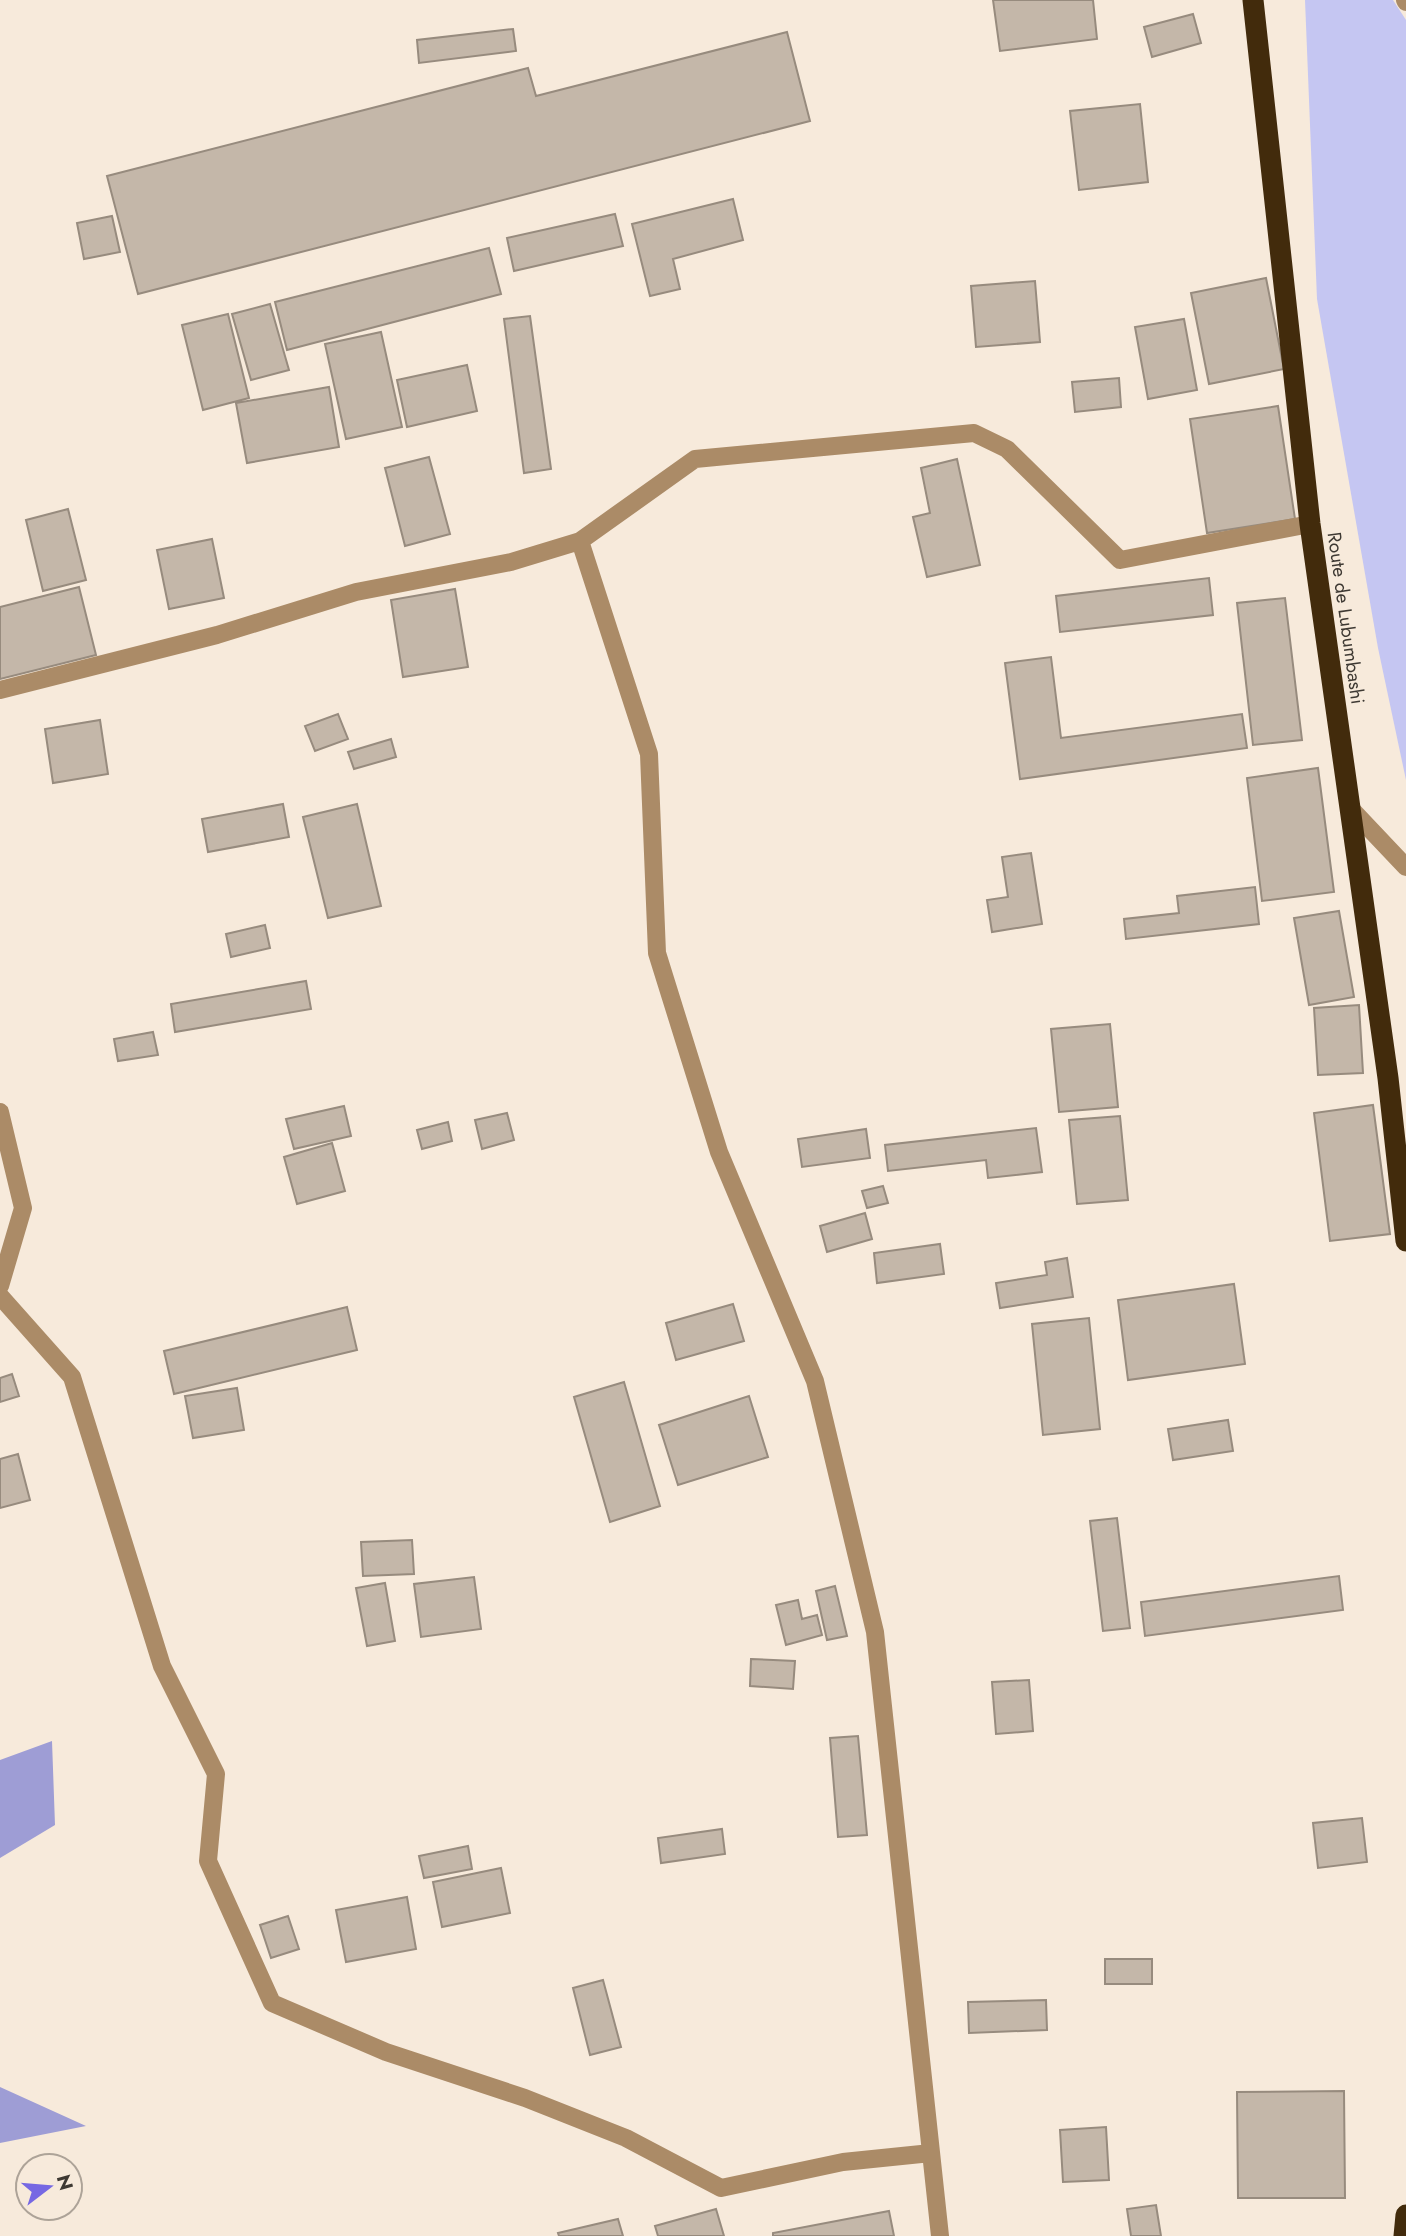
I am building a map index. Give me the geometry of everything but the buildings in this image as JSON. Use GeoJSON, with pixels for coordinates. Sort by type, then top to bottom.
{"type":"FeatureCollection","features":[{"type":"Feature","properties":{"kind":"highway","name":"Route de Lubumbashi"},"geometry":{"type":"LineString","coordinates":[[1253,0],[1310,524],[1388,1079],[1406,1241]]}},
{"type":"Feature","properties":{"kind":"highway"},"geometry":{"type":"LineString","coordinates":[[1404,2236],[1406,2215]]}},
{"type":"Feature","properties":{"kind":"street"},"geometry":{"type":"LineString","coordinates":[[0,690],[217,635],[356,592],[511,562],[580,541],[695,459],[974,433],[1007,449],[1120,559],[1310,524]]}},
{"type":"Feature","properties":{"kind":"street"},"geometry":{"type":"LineString","coordinates":[[580,541],[649,754],[657,953],[719,1152],[815,1381],[875,1632],[940,2236]]}},
{"type":"Feature","properties":{"kind":"street"},"geometry":{"type":"LineString","coordinates":[[1351,809],[1406,867]]}},
{"type":"Feature","properties":{"kind":"street"},"geometry":{"type":"LineString","coordinates":[[0,1112],[23,1208],[0,1286]]}},
{"type":"Feature","properties":{"kind":"street"},"geometry":{"type":"LineString","coordinates":[[0,1296],[72,1377],[162,1666],[216,1774],[208,1861],[272,2004],[386,2052],[525,2098],[626,2138],[720,2188],[843,2162],[931,2153]]}},
{"type":"Feature","properties":{"kind":"shaded area"},"geometry":{"type":"Polygon","coordinates":[[[1305,0],[1393,0],[1406,20],[1406,780],[1378,648],[1317,299],[1305,0]]]}},
{"type":"Feature","properties":{"kind":"shaded area"},"geometry":{"type":"Polygon","coordinates":[[[52,1741],[55,1825],[0,1858],[0,1760],[52,1741]]]}},
{"type":"Feature","properties":{"kind":"shaded area"},"geometry":{"type":"Polygon","coordinates":[[[0,2087],[86,2126],[0,2143],[0,2087]]]}}]}
